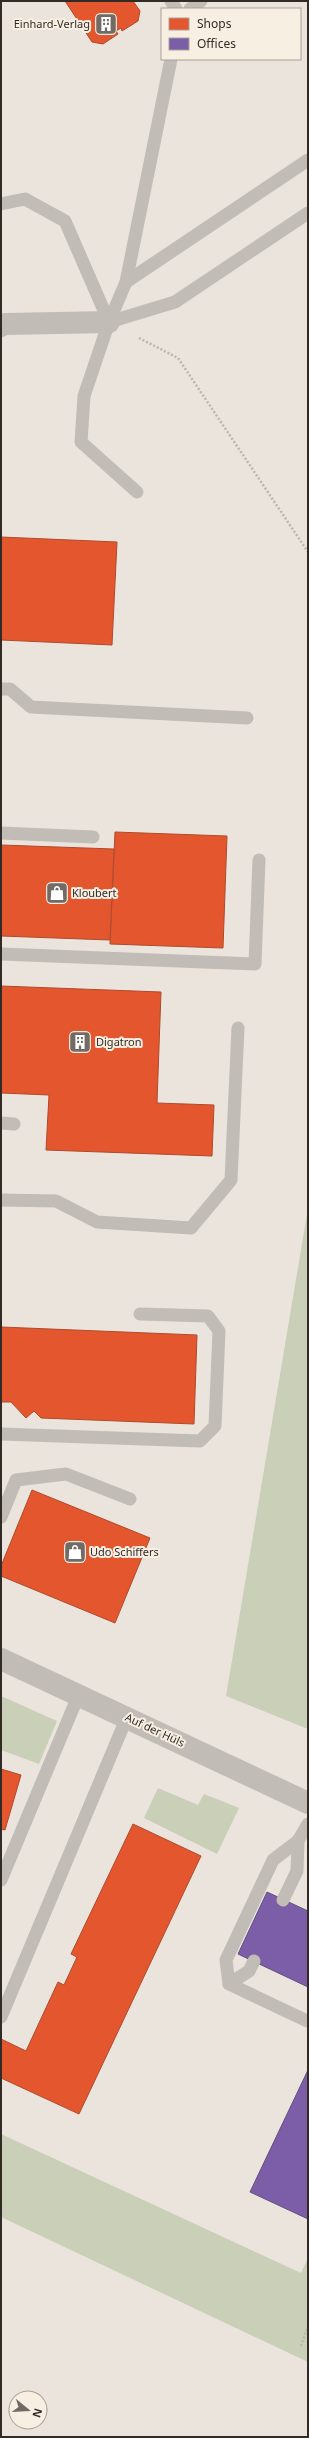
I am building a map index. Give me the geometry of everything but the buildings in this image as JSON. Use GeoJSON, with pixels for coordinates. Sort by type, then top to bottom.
{"type":"FeatureCollection","features":[{"type":"Feature","properties":{"kind":"street"},"geometry":{"type":"LineString","coordinates":[[1,326],[5,324],[109,322]]}},
{"type":"Feature","properties":{"kind":"street","name":"Auf der Hüls"},"geometry":{"type":"LineString","coordinates":[[1,1659],[79,1694],[308,1803]]}},
{"type":"Feature","properties":{"kind":"lane"},"geometry":{"type":"LineString","coordinates":[[191,8],[201,1]]}},
{"type":"Feature","properties":{"kind":"lane"},"geometry":{"type":"LineString","coordinates":[[137,492],[80,442],[84,396],[109,322],[126,282],[171,60]]}},
{"type":"Feature","properties":{"kind":"lane"},"geometry":{"type":"LineString","coordinates":[[126,282],[308,160]]}},
{"type":"Feature","properties":{"kind":"lane"},"geometry":{"type":"LineString","coordinates":[[1,204],[25,199],[65,220],[109,322]]}},
{"type":"Feature","properties":{"kind":"lane"},"geometry":{"type":"LineString","coordinates":[[109,322],[175,302],[308,213]]}},
{"type":"Feature","properties":{"kind":"lane"},"geometry":{"type":"LineString","coordinates":[[1,689],[10,689],[31,707],[247,718]]}},
{"type":"Feature","properties":{"kind":"lane"},"geometry":{"type":"LineString","coordinates":[[1,833],[93,837]]}},
{"type":"Feature","properties":{"kind":"lane"},"geometry":{"type":"LineString","coordinates":[[1,954],[255,964],[259,860]]}},
{"type":"Feature","properties":{"kind":"lane"},"geometry":{"type":"LineString","coordinates":[[1,1200],[56,1201],[97,1222],[191,1228],[231,1180],[238,1028]]}},
{"type":"Feature","properties":{"kind":"lane"},"geometry":{"type":"LineString","coordinates":[[1,1434],[200,1441],[215,1426],[219,1331],[208,1316],[140,1314]]}},
{"type":"Feature","properties":{"kind":"lane"},"geometry":{"type":"LineString","coordinates":[[1,1517],[16,1480],[30,1478],[66,1474],[130,1499]]}},
{"type":"Feature","properties":{"kind":"lane"},"geometry":{"type":"LineString","coordinates":[[1,1880],[79,1694]]}},
{"type":"Feature","properties":{"kind":"lane"},"geometry":{"type":"LineString","coordinates":[[1,2017],[127,1717]]}},
{"type":"Feature","properties":{"kind":"lane"},"geometry":{"type":"LineString","coordinates":[[229,1984],[226,1960],[273,1860],[298,1841],[308,1824]]}},
{"type":"Feature","properties":{"kind":"lane"},"geometry":{"type":"LineString","coordinates":[[283,1900],[297,1871],[298,1841]]}},
{"type":"Feature","properties":{"kind":"lane"},"geometry":{"type":"LineString","coordinates":[[229,1984],[249,1971],[254,1961]]}},
{"type":"Feature","properties":{"kind":"lane"},"geometry":{"type":"LineString","coordinates":[[229,1984],[307,2021]]}},
{"type":"Feature","properties":{"kind":"path"},"geometry":{"type":"LineString","coordinates":[[109,322],[178,358],[308,552]]}},
{"type":"Feature","properties":{"kind":"path"},"geometry":{"type":"LineString","coordinates":[[301,2346],[308,2326]]}},
{"type":"Feature","properties":{"kind":"green space"},"geometry":{"type":"Polygon","coordinates":[[[308,1208],[308,1729],[226,1696],[308,1208]]]}},
{"type":"Feature","properties":{"kind":"green space"},"geometry":{"type":"Polygon","coordinates":[[[1,1696],[57,1721],[39,1764],[1,1750],[1,1696]]]}},
{"type":"Feature","properties":{"kind":"green space"},"geometry":{"type":"Polygon","coordinates":[[[158,1788],[198,1805],[204,1794],[239,1808],[217,1854],[144,1818],[158,1788]]]}},
{"type":"Feature","properties":{"kind":"green space"},"geometry":{"type":"Polygon","coordinates":[[[1,2134],[301,2273],[308,2258],[308,2362],[1,2217],[1,2134]]]}},
{"type":"Feature","properties":{"kind":"place","name":"Einhard-Verlag"},"geometry":{"type":"Point","coordinates":[106,24]}},
{"type":"Feature","properties":{"kind":"place","name":"Kloubert"},"geometry":{"type":"Point","coordinates":[57,893]}},
{"type":"Feature","properties":{"kind":"place","name":"Digatron"},"geometry":{"type":"Point","coordinates":[80,1042]}},
{"type":"Feature","properties":{"kind":"place","name":"Udo Schiffers"},"geometry":{"type":"Point","coordinates":[75,1552]}}]}
